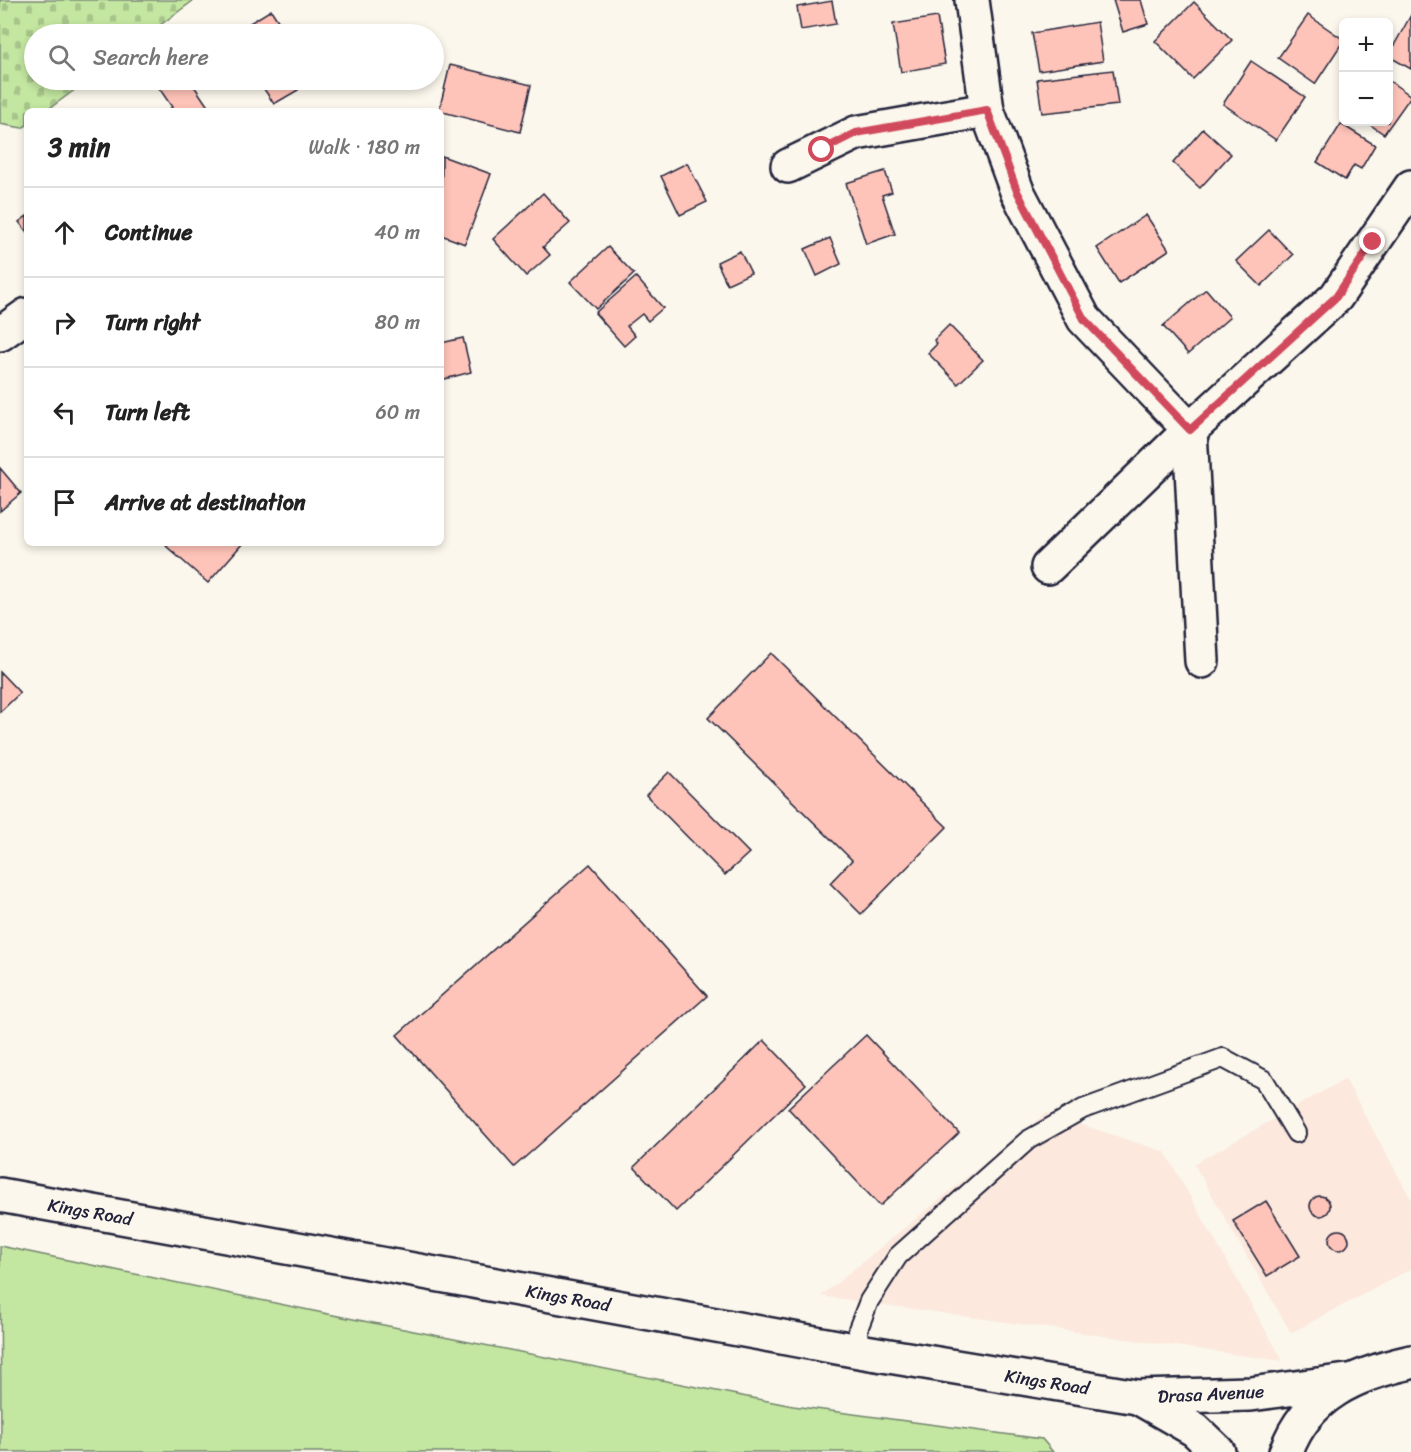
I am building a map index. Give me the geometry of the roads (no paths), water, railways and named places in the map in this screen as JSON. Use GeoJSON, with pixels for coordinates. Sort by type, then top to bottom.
{"type":"FeatureCollection","features":[{"type":"Feature","properties":{"kind":"main road"},"geometry":{"type":"LineString","coordinates":[[972,0],[987,110],[1017,191],[1084,319],[1190,430],[1202,661]]}},
{"type":"Feature","properties":{"kind":"main road"},"geometry":{"type":"LineString","coordinates":[[788,166],[856,133],[987,110]]}},
{"type":"Feature","properties":{"kind":"main road"},"geometry":{"type":"LineString","coordinates":[[1048,567],[1190,430],[1336,297],[1411,187]]}},
{"type":"Feature","properties":{"kind":"main road"},"geometry":{"type":"LineString","coordinates":[[0,334],[24,317]]}},
{"type":"Feature","properties":{"kind":"main road","name":"Kings Road"},"geometry":{"type":"LineString","coordinates":[[0,1195],[859,1351],[1137,1397]]}},
{"type":"Feature","properties":{"kind":"main road"},"geometry":{"type":"LineString","coordinates":[[1286,1452],[1304,1419],[1324,1397],[1347,1381],[1411,1362]]}},
{"type":"Feature","properties":{"kind":"main road","name":"Drasa Avenue"},"geometry":{"type":"LineString","coordinates":[[1137,1397],[1251,1394],[1347,1381]]}},
{"type":"Feature","properties":{"kind":"main road","name":"Drasa Avenue"},"geometry":{"type":"LineString","coordinates":[[1137,1397],[1195,1430],[1218,1452]]}},
{"type":"Feature","properties":{"kind":"lane"},"geometry":{"type":"LineString","coordinates":[[859,1351],[858,1329],[868,1301],[898,1256],[1028,1140],[1083,1109],[1223,1058],[1264,1080],[1296,1133]]}}]}
